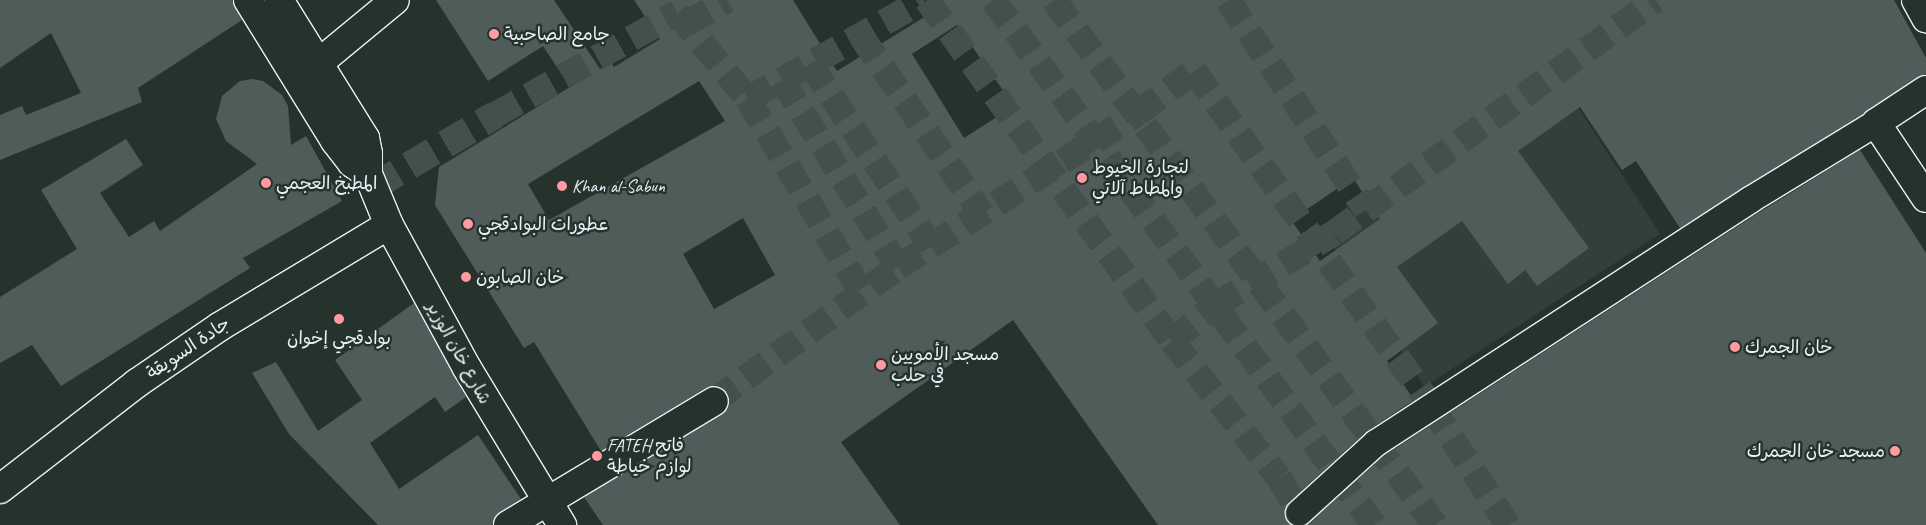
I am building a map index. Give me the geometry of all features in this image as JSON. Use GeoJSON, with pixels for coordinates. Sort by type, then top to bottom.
{"type":"FeatureCollection","features":[{"type":"Feature","properties":{"kind":"street","name":"شارع خان الوزير"},"geometry":{"type":"LineString","coordinates":[[248,0],[335,141],[352,163],[368,174]]}},
{"type":"Feature","properties":{"kind":"street","name":"شارع خان الوزير"},"geometry":{"type":"LineString","coordinates":[[279,0],[320,62],[365,138],[368,154],[368,174],[389,225],[466,368],[545,501],[562,525]]}},
{"type":"Feature","properties":{"kind":"street"},"geometry":{"type":"LineString","coordinates":[[320,62],[396,0]]}},
{"type":"Feature","properties":{"kind":"street"},"geometry":{"type":"LineString","coordinates":[[1916,0],[1926,18]]}},
{"type":"Feature","properties":{"kind":"street"},"geometry":{"type":"LineString","coordinates":[[1300,512],[1376,443],[1750,200],[1926,90]]}},
{"type":"Feature","properties":{"kind":"street"},"geometry":{"type":"LineString","coordinates":[[1876,123],[1926,198]]}},
{"type":"Feature","properties":{"kind":"street","name":"جادة السويقة"},"geometry":{"type":"LineString","coordinates":[[0,489],[137,383],[219,327],[389,225]]}},
{"type":"Feature","properties":{"kind":"street"},"geometry":{"type":"LineString","coordinates":[[508,525],[714,401]]}},
{"type":"Feature","properties":{"kind":"shaded area"},"geometry":{"type":"Polygon","coordinates":[[[1561,81],[1660,234],[1424,387],[1325,234],[1561,81]]]}},
{"type":"Feature","properties":{"kind":"building"},"geometry":{"type":"Polygon","coordinates":[[[0,0],[232,0],[242,20],[138,88],[142,102],[0,160],[0,115],[22,106],[26,115],[81,93],[51,33],[0,68],[0,0]]]}},
{"type":"Feature","properties":{"kind":"building"},"geometry":{"type":"Polygon","coordinates":[[[436,0],[554,0],[600,69],[611,62],[614,67],[660,39],[634,0],[793,0],[837,71],[944,5],[940,0],[1894,0],[1926,58],[1926,75],[1680,228],[1636,161],[1622,170],[1580,107],[1518,151],[1589,248],[1537,286],[1525,270],[1508,284],[1462,221],[1397,267],[1438,323],[1387,361],[1414,400],[1366,432],[1289,502],[1284,516],[1291,525],[1158,525],[1013,320],[841,442],[900,525],[603,525],[584,497],[722,414],[728,408],[728,393],[721,387],[706,388],[601,451],[534,342],[524,348],[435,205],[439,167],[570,87],[543,46],[488,81],[436,0]],[[957,25],[912,54],[964,138],[1014,106],[957,25]],[[699,81],[528,184],[549,220],[725,121],[699,81]],[[1353,178],[1291,220],[1320,261],[1380,219],[1353,178]],[[743,218],[683,254],[714,309],[775,275],[743,218]]]}},
{"type":"Feature","properties":{"kind":"building"},"geometry":{"type":"Polygon","coordinates":[[[252,79],[263,81],[282,95],[288,106],[291,145],[306,136],[342,201],[243,258],[250,268],[61,386],[32,345],[0,363],[0,297],[77,249],[41,190],[126,139],[143,165],[100,193],[129,237],[154,221],[160,231],[257,164],[226,141],[216,119],[222,96],[240,81],[252,79]]]}},
{"type":"Feature","properties":{"kind":"building","name":"خان الجمرك"},"geometry":{"type":"Polygon","coordinates":[[[1860,150],[1926,253],[1926,525],[1307,525],[1385,455],[1758,213],[1860,150]]]}},
{"type":"Feature","properties":{"kind":"building"},"geometry":{"type":"Polygon","coordinates":[[[414,303],[466,397],[445,412],[435,397],[370,443],[399,489],[478,435],[521,499],[500,512],[492,525],[378,525],[289,434],[252,373],[276,362],[318,431],[362,400],[335,360],[414,303]]]}},
{"type":"Feature","properties":{"kind":"tunnel"},"geometry":{"type":"LineString","coordinates":[[686,24],[727,0]]}},
{"type":"Feature","properties":{"kind":"tunnel"},"geometry":{"type":"LineString","coordinates":[[748,99],[924,0]]}},
{"type":"Feature","properties":{"kind":"tunnel"},"geometry":{"type":"LineString","coordinates":[[927,0],[1172,341],[1279,478],[1307,525]]}},
{"type":"Feature","properties":{"kind":"tunnel"},"geometry":{"type":"LineString","coordinates":[[993,0],[1374,525]]}},
{"type":"Feature","properties":{"kind":"tunnel"},"geometry":{"type":"LineString","coordinates":[[1054,0],[1435,525]]}},
{"type":"Feature","properties":{"kind":"tunnel"},"geometry":{"type":"LineString","coordinates":[[1228,0],[1366,210]]}},
{"type":"Feature","properties":{"kind":"tunnel"},"geometry":{"type":"LineString","coordinates":[[1172,341],[1216,305],[1334,233],[1656,0]]}},
{"type":"Feature","properties":{"kind":"tunnel"},"geometry":{"type":"LineString","coordinates":[[495,115],[677,13],[748,99],[862,293]]}},
{"type":"Feature","properties":{"kind":"tunnel"},"geometry":{"type":"LineString","coordinates":[[861,36],[982,214]]}},
{"type":"Feature","properties":{"kind":"tunnel"},"geometry":{"type":"LineString","coordinates":[[810,64],[931,246]]}},
{"type":"Feature","properties":{"kind":"tunnel"},"geometry":{"type":"LineString","coordinates":[[714,401],[898,267],[1138,113],[1194,71],[1431,406],[1508,525]]}},
{"type":"Feature","properties":{"kind":"tunnel"},"geometry":{"type":"LineString","coordinates":[[782,80],[898,267]]}},
{"type":"Feature","properties":{"kind":"tunnel"},"geometry":{"type":"LineString","coordinates":[[373,187],[495,115]]}},
{"type":"Feature","properties":{"kind":"place","name":"جامع الصاحبية"},"geometry":{"type":"Point","coordinates":[494,34]}},
{"type":"Feature","properties":{"kind":"place","name":"لتجارة الخيوط والمطاط آلاتي"},"geometry":{"type":"Point","coordinates":[1082,178]}},
{"type":"Feature","properties":{"kind":"place","name":"المطبخ العجمي"},"geometry":{"type":"Point","coordinates":[266,183]}},
{"type":"Feature","properties":{"kind":"place","name":"Khan al-Sabun"},"geometry":{"type":"Point","coordinates":[562,186]}},
{"type":"Feature","properties":{"kind":"place","name":"عطورات البوادقجي"},"geometry":{"type":"Point","coordinates":[468,224]}},
{"type":"Feature","properties":{"kind":"place","name":"خان الصابون"},"geometry":{"type":"Point","coordinates":[466,277]}},
{"type":"Feature","properties":{"kind":"place","name":"بوادقجي إخوان"},"geometry":{"type":"Point","coordinates":[339,319]}},
{"type":"Feature","properties":{"kind":"place","name":"خان الجمرك"},"geometry":{"type":"Point","coordinates":[1735,347]}},
{"type":"Feature","properties":{"kind":"place","name":"مسجد الأمويين في حلب"},"geometry":{"type":"Point","coordinates":[881,365]}},
{"type":"Feature","properties":{"kind":"place","name":"مسجد خان الجمرك"},"geometry":{"type":"Point","coordinates":[1895,451]}},
{"type":"Feature","properties":{"kind":"place","name":"FATEH فاتح لوازم خياطة"},"geometry":{"type":"Point","coordinates":[597,456]}}]}
